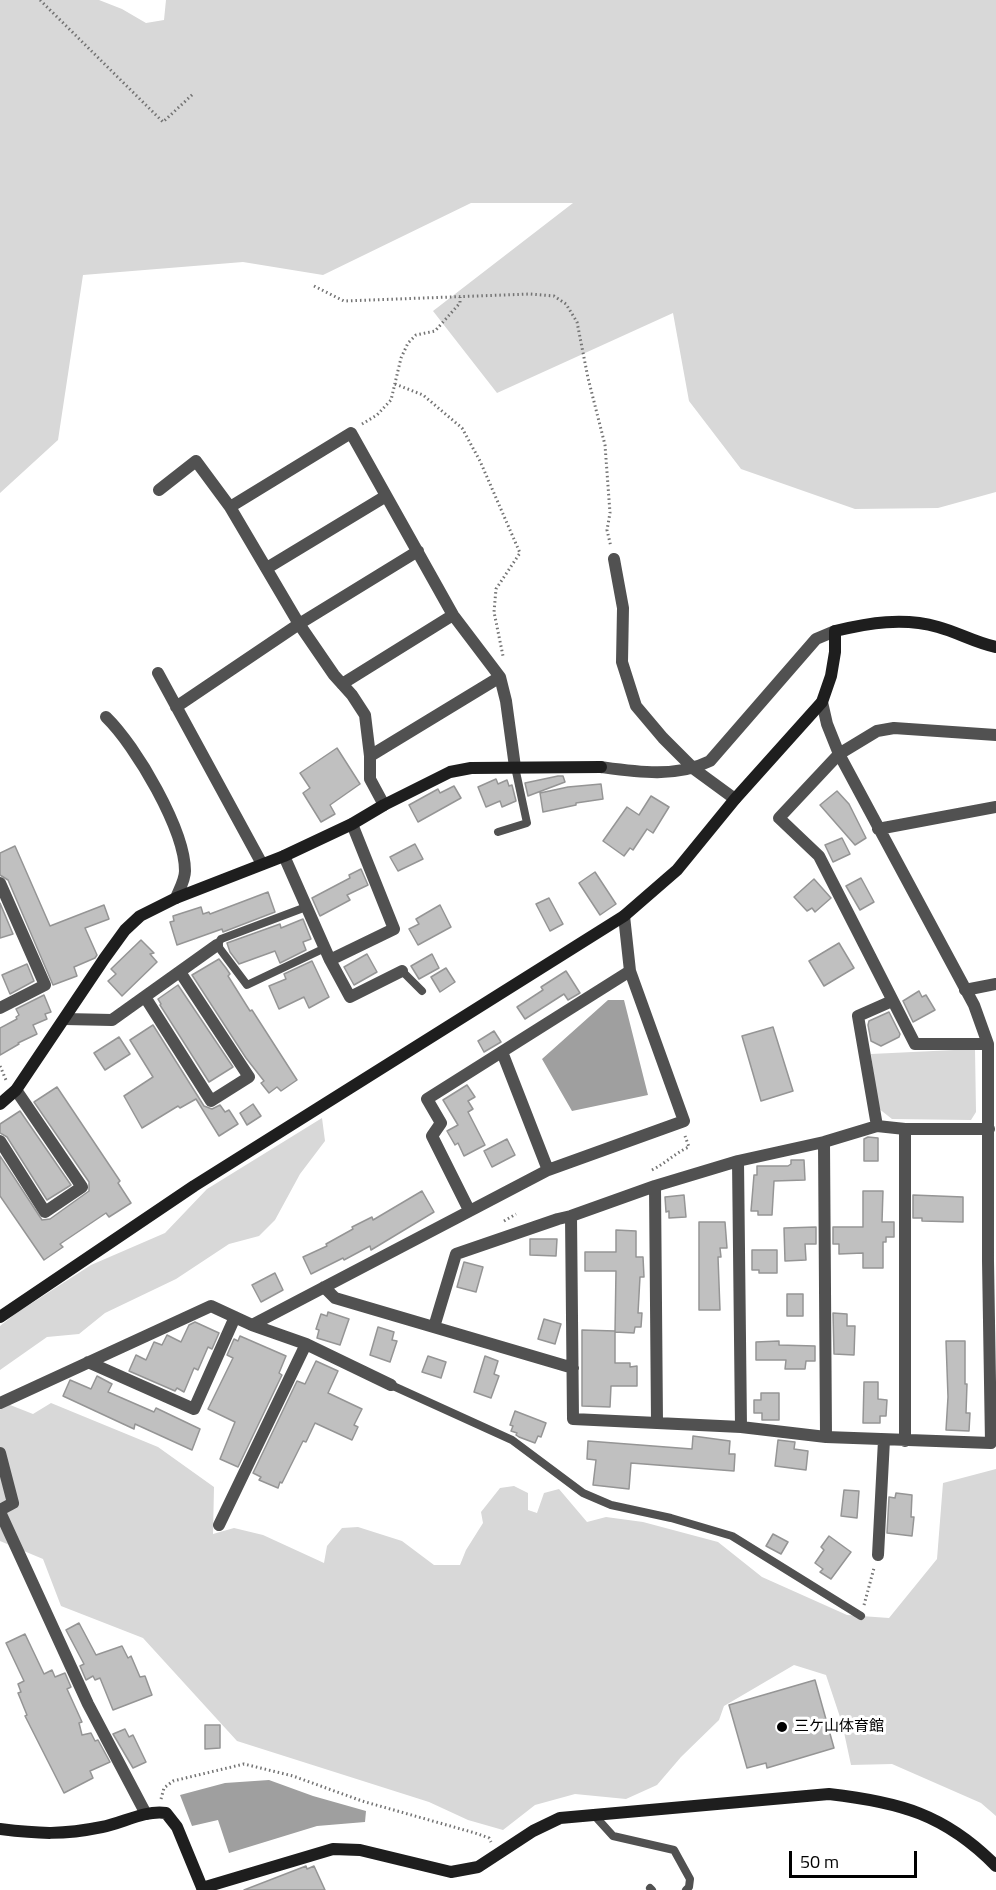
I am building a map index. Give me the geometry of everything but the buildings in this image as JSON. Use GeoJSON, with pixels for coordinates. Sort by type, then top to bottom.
{"type":"FeatureCollection","features":[{"type":"Feature","properties":{"kind":"street"},"geometry":{"type":"LineString","coordinates":[[230,507],[351,432],[453,615],[500,677],[506,701],[515,767]]}},
{"type":"Feature","properties":{"kind":"street"},"geometry":{"type":"LineString","coordinates":[[159,490],[196,461],[230,507],[299,624],[365,715],[370,779],[384,805]]}},
{"type":"Feature","properties":{"kind":"street"},"geometry":{"type":"LineString","coordinates":[[267,568],[386,496]]}},
{"type":"Feature","properties":{"kind":"street"},"geometry":{"type":"LineString","coordinates":[[176,707],[299,624],[418,551]]}},
{"type":"Feature","properties":{"kind":"street"},"geometry":{"type":"LineString","coordinates":[[614,559],[623,608],[622,662],[636,706],[663,738],[694,769],[735,799]]}},
{"type":"Feature","properties":{"kind":"street"},"geometry":{"type":"LineString","coordinates":[[342,684],[453,615]]}},
{"type":"Feature","properties":{"kind":"street"},"geometry":{"type":"LineString","coordinates":[[0,1104],[16,1090],[125,930],[140,916],[176,898],[284,856],[352,824],[450,772],[471,768],[515,767],[601,767],[646,773],[694,769],[710,761],[816,639],[835,631],[863,624],[904,620],[937,627],[996,646]]}},
{"type":"Feature","properties":{"kind":"street"},"geometry":{"type":"LineString","coordinates":[[0,1317],[194,1186],[624,916],[677,870],[735,799],[822,702],[831,676],[835,652],[835,631]]}},
{"type":"Feature","properties":{"kind":"street"},"geometry":{"type":"LineString","coordinates":[[158,673],[262,864]]}},
{"type":"Feature","properties":{"kind":"street"},"geometry":{"type":"LineString","coordinates":[[370,756],[500,677]]}},
{"type":"Feature","properties":{"kind":"street"},"geometry":{"type":"LineString","coordinates":[[571,1216],[573,1419],[741,1427],[826,1437],[991,1443],[993,1368],[988,1044],[974,1005],[839,754],[826,724],[822,702]]}},
{"type":"Feature","properties":{"kind":"street"},"geometry":{"type":"LineString","coordinates":[[106,717],[119,729],[140,759],[161,798],[183,848],[185,874],[176,898]]}},
{"type":"Feature","properties":{"kind":"street"},"geometry":{"type":"LineString","coordinates":[[988,1044],[915,1044],[819,856],[779,819],[839,754],[877,731],[894,728],[996,735]]}},
{"type":"Feature","properties":{"kind":"street"},"geometry":{"type":"LineString","coordinates":[[878,830],[996,807]]}},
{"type":"Feature","properties":{"kind":"street"},"geometry":{"type":"LineString","coordinates":[[328,954],[394,928],[352,824]]}},
{"type":"Feature","properties":{"kind":"street"},"geometry":{"type":"LineString","coordinates":[[284,856],[350,997],[402,971]]}},
{"type":"Feature","properties":{"kind":"street"},"geometry":{"type":"LineString","coordinates":[[0,884],[45,985],[0,1008]]}},
{"type":"Feature","properties":{"kind":"street"},"geometry":{"type":"LineString","coordinates":[[252,1325],[548,1170],[684,1121],[630,971],[624,916]]}},
{"type":"Feature","properties":{"kind":"street"},"geometry":{"type":"LineString","coordinates":[[65,1019],[112,1020],[217,945]]}},
{"type":"Feature","properties":{"kind":"street"},"geometry":{"type":"LineString","coordinates":[[469,1210],[432,1136],[441,1123],[427,1099],[630,971]]}},
{"type":"Feature","properties":{"kind":"street"},"geometry":{"type":"LineString","coordinates":[[145,997],[211,1101],[249,1077],[180,972]]}},
{"type":"Feature","properties":{"kind":"street"},"geometry":{"type":"LineString","coordinates":[[965,990],[996,984]]}},
{"type":"Feature","properties":{"kind":"street"},"geometry":{"type":"LineString","coordinates":[[877,1126],[858,1016],[892,1001]]}},
{"type":"Feature","properties":{"kind":"street"},"geometry":{"type":"LineString","coordinates":[[502,1052],[548,1170]]}},
{"type":"Feature","properties":{"kind":"street"},"geometry":{"type":"LineString","coordinates":[[0,1141],[45,1212],[82,1187],[16,1090]]}},
{"type":"Feature","properties":{"kind":"street"},"geometry":{"type":"LineString","coordinates":[[434,1327],[456,1254],[655,1186],[738,1161],[824,1142],[877,1126],[905,1129],[989,1129]]}},
{"type":"Feature","properties":{"kind":"street"},"geometry":{"type":"LineString","coordinates":[[905,1129],[905,1441]]}},
{"type":"Feature","properties":{"kind":"street"},"geometry":{"type":"LineString","coordinates":[[824,1142],[826,1437]]}},
{"type":"Feature","properties":{"kind":"street"},"geometry":{"type":"LineString","coordinates":[[738,1161],[741,1427]]}},
{"type":"Feature","properties":{"kind":"street"},"geometry":{"type":"LineString","coordinates":[[655,1186],[657,1423]]}},
{"type":"Feature","properties":{"kind":"street"},"geometry":{"type":"LineString","coordinates":[[324,1287],[335,1298],[573,1368]]}},
{"type":"Feature","properties":{"kind":"street"},"geometry":{"type":"LineString","coordinates":[[0,1403],[211,1306],[252,1325],[306,1344],[391,1386]]}},
{"type":"Feature","properties":{"kind":"street"},"geometry":{"type":"LineString","coordinates":[[88,1362],[194,1409],[235,1317]]}},
{"type":"Feature","properties":{"kind":"street"},"geometry":{"type":"LineString","coordinates":[[219,1525],[306,1344]]}},
{"type":"Feature","properties":{"kind":"street"},"geometry":{"type":"LineString","coordinates":[[878,1555],[884,1440]]}},
{"type":"Feature","properties":{"kind":"street"},"geometry":{"type":"LineString","coordinates":[[0,1453],[13,1503],[0,1511],[88,1704],[152,1813]]}},
{"type":"Feature","properties":{"kind":"street"},"geometry":{"type":"LineString","coordinates":[[0,1829],[41,1834],[78,1832],[152,1813],[166,1814],[177,1827],[203,1889],[333,1849],[360,1850],[451,1872],[478,1867],[532,1831],[560,1818],[829,1794],[910,1808],[942,1823],[977,1847],[996,1866]]}},
{"type":"Feature","properties":{"kind":"lane"},"geometry":{"type":"LineString","coordinates":[[498,832],[527,823],[515,767]]}},
{"type":"Feature","properties":{"kind":"lane"},"geometry":{"type":"LineString","coordinates":[[306,907],[221,939],[217,945],[248,985],[328,954]]}},
{"type":"Feature","properties":{"kind":"lane"},"geometry":{"type":"LineString","coordinates":[[402,971],[422,991]]}},
{"type":"Feature","properties":{"kind":"lane"},"geometry":{"type":"LineString","coordinates":[[391,1386],[512,1440],[583,1493],[611,1505],[671,1518],[732,1536],[861,1616]]}},
{"type":"Feature","properties":{"kind":"lane"},"geometry":{"type":"LineString","coordinates":[[594,1815],[613,1836],[674,1850],[690,1879],[686,1890]]}},
{"type":"Feature","properties":{"kind":"path"},"geometry":{"type":"LineString","coordinates":[[40,0],[162,122],[193,94]]}},
{"type":"Feature","properties":{"kind":"path"},"geometry":{"type":"LineString","coordinates":[[314,286],[344,301],[530,294],[554,296],[566,304],[577,321],[605,446],[610,513],[607,530],[614,559]]}},
{"type":"Feature","properties":{"kind":"path"},"geometry":{"type":"LineString","coordinates":[[351,432],[377,415],[391,400],[401,358],[408,343],[416,335],[435,331],[460,303],[460,297]]}},
{"type":"Feature","properties":{"kind":"path"},"geometry":{"type":"LineString","coordinates":[[395,384],[423,394],[462,428],[480,461],[520,553],[495,589],[494,612],[504,660],[500,677]]}},
{"type":"Feature","properties":{"kind":"path"},"geometry":{"type":"LineString","coordinates":[[646,1173],[667,1162],[675,1153],[689,1147],[680,1123]]}},
{"type":"Feature","properties":{"kind":"path"},"geometry":{"type":"LineString","coordinates":[[861,1616],[878,1555]]}},
{"type":"Feature","properties":{"kind":"path"},"geometry":{"type":"LineString","coordinates":[[152,1813],[164,1788],[173,1780],[244,1764],[292,1776],[362,1801],[475,1833],[489,1838],[500,1852]]}},
{"type":"Feature","properties":{"kind":"shaded area"},"geometry":{"type":"Polygon","coordinates":[[[0,0],[99,0],[122,9],[146,23],[164,20],[166,0],[996,0],[996,492],[938,508],[855,509],[741,469],[689,401],[673,313],[497,393],[433,311],[573,203],[471,203],[323,275],[243,262],[83,275],[58,440],[0,493],[0,0]]]}},
{"type":"Feature","properties":{"kind":"shaded area"},"geometry":{"type":"Polygon","coordinates":[[[608,1000],[624,1000],[648,1095],[572,1111],[542,1059],[608,1000]]]}},
{"type":"Feature","properties":{"kind":"shaded area"},"geometry":{"type":"Polygon","coordinates":[[[975,1049],[976,1112],[971,1120],[892,1119],[878,1108],[871,1054],[975,1049]]]}},
{"type":"Feature","properties":{"kind":"shaded area"},"geometry":{"type":"Polygon","coordinates":[[[322,1118],[325,1141],[300,1174],[275,1220],[259,1236],[229,1244],[176,1279],[105,1313],[79,1334],[47,1337],[0,1370],[0,1326],[15,1314],[91,1265],[165,1233],[207,1189],[322,1118]]]}},
{"type":"Feature","properties":{"kind":"shaded area"},"geometry":{"type":"Polygon","coordinates":[[[0,1401],[33,1414],[51,1403],[158,1447],[214,1487],[213,1534],[234,1528],[263,1535],[324,1563],[327,1546],[342,1528],[358,1527],[402,1541],[434,1565],[460,1565],[466,1550],[483,1523],[481,1512],[500,1488],[514,1486],[528,1493],[528,1510],[537,1513],[544,1493],[559,1489],[587,1522],[606,1517],[643,1522],[718,1542],[762,1577],[847,1615],[889,1618],[937,1559],[943,1483],[996,1469],[996,1816],[981,1803],[892,1764],[851,1765],[842,1723],[826,1675],[794,1665],[724,1706],[719,1720],[681,1757],[657,1785],[626,1799],[575,1794],[535,1805],[503,1830],[468,1820],[429,1802],[237,1741],[143,1638],[61,1606],[43,1559],[0,1541],[0,1401]]]}},
{"type":"Feature","properties":{"kind":"shaded area"},"geometry":{"type":"Polygon","coordinates":[[[269,1780],[313,1796],[366,1811],[365,1822],[317,1826],[229,1853],[218,1820],[192,1826],[180,1795],[225,1783],[269,1780]]]}},
{"type":"Feature","properties":{"kind":"place","name":"三ケ山体育館"},"geometry":{"type":"Point","coordinates":[782,1727]}}]}
